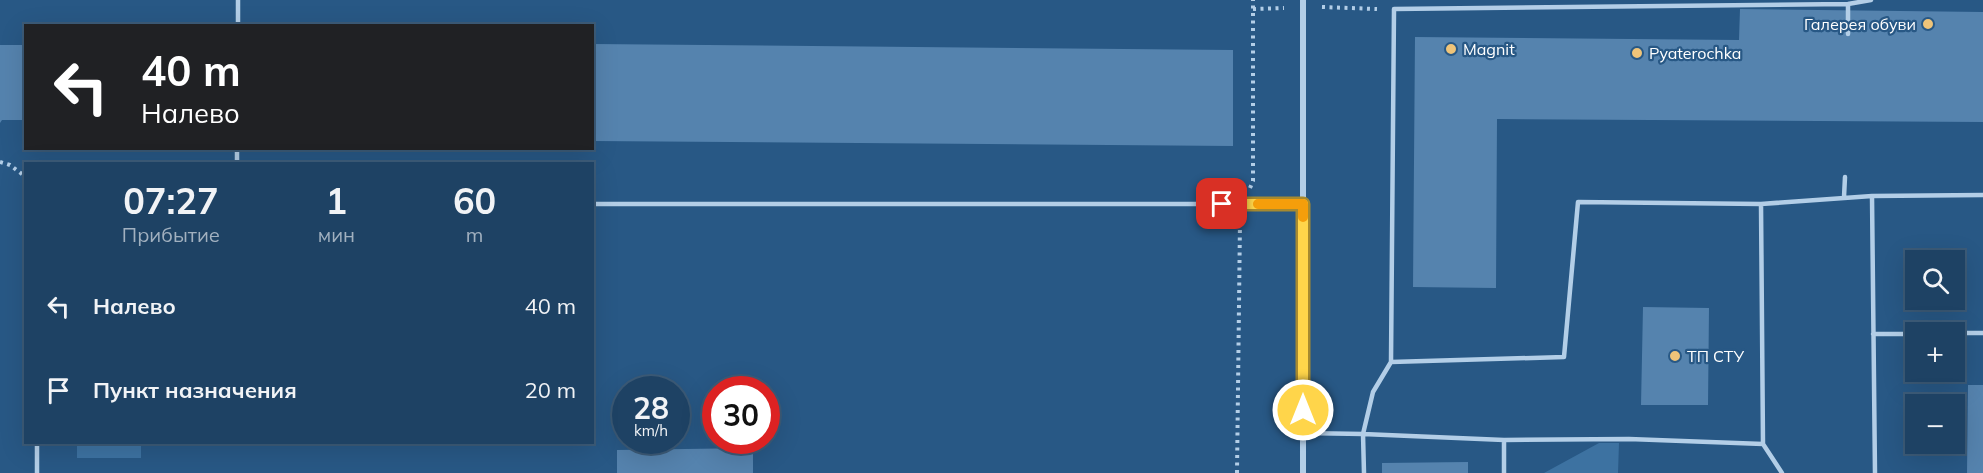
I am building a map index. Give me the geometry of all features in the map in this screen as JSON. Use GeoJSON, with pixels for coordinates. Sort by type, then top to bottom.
{"type":"FeatureCollection","features":[{"type":"Feature","properties":{"kind":"street"},"geometry":{"type":"LineString","coordinates":[[1303,0],[1303,473]]}},
{"type":"Feature","properties":{"kind":"lane"},"geometry":{"type":"LineString","coordinates":[[238,0],[238,24]]}},
{"type":"Feature","properties":{"kind":"lane"},"geometry":{"type":"LineString","coordinates":[[1364,473],[1363,434],[1373,392],[1390,362],[1394,9],[1848,4],[1871,0]]}},
{"type":"Feature","properties":{"kind":"lane"},"geometry":{"type":"LineString","coordinates":[[1848,4],[1848,34]]}},
{"type":"Feature","properties":{"kind":"lane"},"geometry":{"type":"LineString","coordinates":[[1845,177],[1845,197]]}},
{"type":"Feature","properties":{"kind":"lane"},"geometry":{"type":"LineString","coordinates":[[1390,362],[1564,357],[1578,202],[1761,204],[1845,197],[1983,195]]}},
{"type":"Feature","properties":{"kind":"lane"},"geometry":{"type":"LineString","coordinates":[[1872,196],[1875,473]]}},
{"type":"Feature","properties":{"kind":"lane"},"geometry":{"type":"LineString","coordinates":[[594,204],[1303,204]]}},
{"type":"Feature","properties":{"kind":"lane"},"geometry":{"type":"LineString","coordinates":[[1761,204],[1763,444],[1782,473]]}},
{"type":"Feature","properties":{"kind":"lane"},"geometry":{"type":"LineString","coordinates":[[1965,333],[1983,333]]}},
{"type":"Feature","properties":{"kind":"lane"},"geometry":{"type":"LineString","coordinates":[[1873,334],[1905,334]]}},
{"type":"Feature","properties":{"kind":"lane"},"geometry":{"type":"LineString","coordinates":[[1303,433],[1504,440],[1629,438],[1763,444]]}},
{"type":"Feature","properties":{"kind":"lane"},"geometry":{"type":"LineString","coordinates":[[1504,440],[1504,473]]}},
{"type":"Feature","properties":{"kind":"lane"},"geometry":{"type":"LineString","coordinates":[[37,444],[37,473]]}},
{"type":"Feature","properties":{"kind":"path"},"geometry":{"type":"LineString","coordinates":[[1237,473],[1240,219],[1252,181],[1253,0]]}},
{"type":"Feature","properties":{"kind":"path"},"geometry":{"type":"LineString","coordinates":[[1371,0],[1371,8]]}},
{"type":"Feature","properties":{"kind":"path"},"geometry":{"type":"LineString","coordinates":[[1318,7],[1394,9]]}},
{"type":"Feature","properties":{"kind":"path"},"geometry":{"type":"LineString","coordinates":[[1253,9],[1285,8]]}},
{"type":"Feature","properties":{"kind":"path"},"geometry":{"type":"LineString","coordinates":[[0,162],[10,165],[24,176]]}},
{"type":"Feature","properties":{"kind":"shaded area"},"geometry":{"type":"Polygon","coordinates":[[[1599,443],[1619,443],[1618,473],[1544,473],[1599,443]]]}},
{"type":"Feature","properties":{"kind":"shaded area"},"geometry":{"type":"Polygon","coordinates":[[[77,444],[141,444],[141,458],[77,458],[77,444]]]}},
{"type":"Feature","properties":{"kind":"building"},"geometry":{"type":"Polygon","coordinates":[[[1740,9],[1983,12],[1983,122],[1497,119],[1496,288],[1413,287],[1415,37],[1739,40],[1740,9]]]}},
{"type":"Feature","properties":{"kind":"building"},"geometry":{"type":"Polygon","coordinates":[[[594,44],[1233,50],[1233,146],[594,141],[594,44]]]}},
{"type":"Feature","properties":{"kind":"building"},"geometry":{"type":"Polygon","coordinates":[[[0,45],[24,45],[24,120],[2,120],[0,123],[0,45]]]}},
{"type":"Feature","properties":{"kind":"building","name":"ТП СТУ"},"geometry":{"type":"Polygon","coordinates":[[[1643,307],[1709,308],[1708,405],[1641,405],[1643,307]]]}},
{"type":"Feature","properties":{"kind":"building"},"geometry":{"type":"Polygon","coordinates":[[[1968,385],[1983,385],[1983,473],[1967,473],[1968,385]]]}},
{"type":"Feature","properties":{"kind":"building"},"geometry":{"type":"Polygon","coordinates":[[[690,449],[702,449],[702,454],[753,454],[753,473],[617,473],[617,454],[690,454],[690,449]]]}},
{"type":"Feature","properties":{"kind":"building"},"geometry":{"type":"Polygon","coordinates":[[[1468,462],[1468,473],[1382,473],[1382,463],[1468,462]]]}},
{"type":"Feature","properties":{"kind":"slow traffic"},"geometry":{"type":"LineString","coordinates":[[1258,204],[1303,204],[1303,217]]}},
{"type":"Feature","properties":{"kind":"place","name":"Галерея обуви"},"geometry":{"type":"Point","coordinates":[1928,24]}},
{"type":"Feature","properties":{"kind":"place","name":"Magnit"},"geometry":{"type":"Point","coordinates":[1451,49]}},
{"type":"Feature","properties":{"kind":"place","name":"Pyaterochka"},"geometry":{"type":"Point","coordinates":[1637,53]}},
{"type":"Feature","properties":{"kind":"place","name":"ТП СТУ"},"geometry":{"type":"Point","coordinates":[1675,356]}},
{"type":"Feature","properties":{"kind":"route"},"geometry":{"type":"LineString","coordinates":[[1222,204],[1303,204],[1303,410]]}}]}
